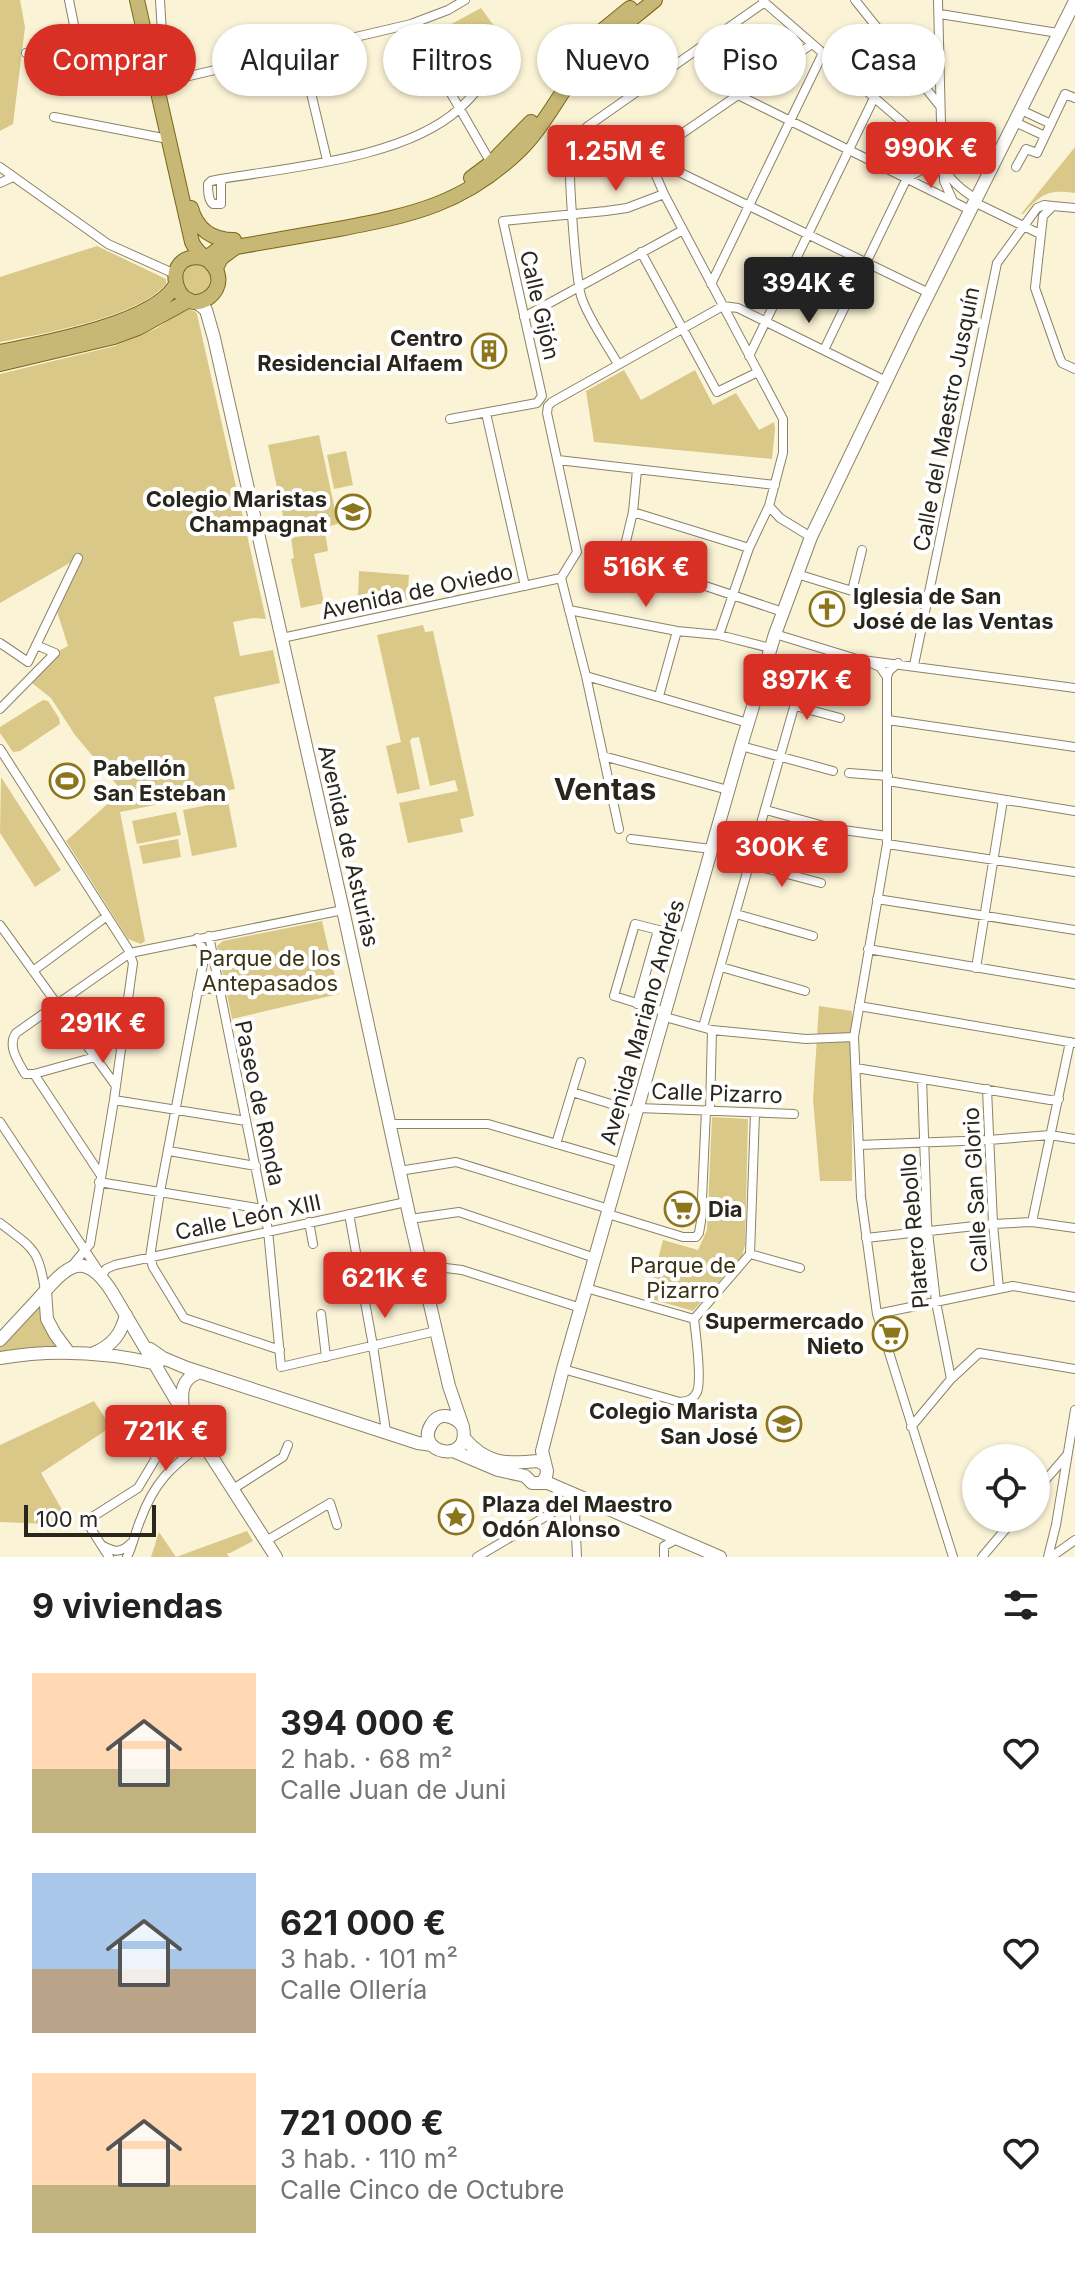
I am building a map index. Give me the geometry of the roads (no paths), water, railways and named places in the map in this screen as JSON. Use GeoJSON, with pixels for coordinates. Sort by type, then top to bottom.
{"type":"FeatureCollection","features":[{"type":"Feature","properties":{"kind":"main road"},"geometry":{"type":"LineString","coordinates":[[137,0],[142,24]]}},
{"type":"Feature","properties":{"kind":"main road"},"geometry":{"type":"LineString","coordinates":[[208,262],[225,243],[413,205],[458,185],[491,163],[526,129],[561,77],[598,34],[640,0]]}},
{"type":"Feature","properties":{"kind":"main road"},"geometry":{"type":"LineString","coordinates":[[185,260],[191,258],[208,262],[221,258],[236,247],[398,218],[437,205],[479,184],[528,141],[569,83],[604,42],[655,0]]}},
{"type":"Feature","properties":{"kind":"main road","name":"Avenida Mariano Andrés"},"geometry":{"type":"LineString","coordinates":[[538,1468],[563,1369],[711,849],[783,612],[811,537],[1075,1]]}},
{"type":"Feature","properties":{"kind":"main road"},"geometry":{"type":"LineString","coordinates":[[0,364],[114,337],[192,300],[207,299],[219,283],[192,242],[158,96]]}},
{"type":"Feature","properties":{"kind":"main road"},"geometry":{"type":"LineString","coordinates":[[173,163],[181,172],[196,222],[212,236],[235,240]]}},
{"type":"Feature","properties":{"kind":"main road"},"geometry":{"type":"LineString","coordinates":[[0,352],[112,324],[160,301],[171,292],[177,269],[190,253],[192,242]]}},
{"type":"Feature","properties":{"kind":"main road"},"geometry":{"type":"LineString","coordinates":[[175,280],[178,292],[192,300]]}},
{"type":"Feature","properties":{"kind":"main road","name":"Avenida de Asturias"},"geometry":{"type":"LineString","coordinates":[[211,296],[208,315],[406,1202],[449,1386],[464,1432]]}},
{"type":"Feature","properties":{"kind":"main road","name":"Avenida de Asturias"},"geometry":{"type":"LineString","coordinates":[[192,300],[201,305],[208,315]]}},
{"type":"Feature","properties":{"kind":"main road"},"geometry":{"type":"LineString","coordinates":[[0,1340],[63,1271],[71,1267],[88,1268],[102,1276],[183,1412],[276,1557]]}},
{"type":"Feature","properties":{"kind":"main road"},"geometry":{"type":"LineString","coordinates":[[45,1291],[47,1319],[69,1353]]}},
{"type":"Feature","properties":{"kind":"main road"},"geometry":{"type":"LineString","coordinates":[[94,1353],[116,1340],[126,1315]]}},
{"type":"Feature","properties":{"kind":"main road"},"geometry":{"type":"LineString","coordinates":[[142,1341],[163,1358],[201,1373],[432,1445],[442,1451],[453,1451],[498,1470],[538,1468]]}},
{"type":"Feature","properties":{"kind":"main road"},"geometry":{"type":"LineString","coordinates":[[0,1358],[28,1354],[94,1353],[201,1373]]}},
{"type":"Feature","properties":{"kind":"main road"},"geometry":{"type":"LineString","coordinates":[[183,1412],[184,1384],[201,1373]]}},
{"type":"Feature","properties":{"kind":"main road","name":"Avenida de Asturias"},"geometry":{"type":"LineString","coordinates":[[441,1416],[447,1404],[449,1386]]}},
{"type":"Feature","properties":{"kind":"main road"},"geometry":{"type":"LineString","coordinates":[[432,1445],[428,1434],[431,1423],[441,1416],[456,1418],[475,1449],[489,1458],[538,1468],[570,1494],[720,1557]]}},
{"type":"Feature","properties":{"kind":"main road"},"geometry":{"type":"LineString","coordinates":[[392,1433],[413,1436],[429,1428]]}},
{"type":"Feature","properties":{"kind":"main road"},"geometry":{"type":"LineString","coordinates":[[453,1451],[458,1448],[464,1432]]}},
{"type":"Feature","properties":{"kind":"street"},"geometry":{"type":"LineString","coordinates":[[69,0],[74,24]]}},
{"type":"Feature","properties":{"kind":"street"},"geometry":{"type":"LineString","coordinates":[[160,0],[161,24]]}},
{"type":"Feature","properties":{"kind":"street"},"geometry":{"type":"LineString","coordinates":[[411,24],[465,0]]}},
{"type":"Feature","properties":{"kind":"street"},"geometry":{"type":"LineString","coordinates":[[855,0],[941,106]]}},
{"type":"Feature","properties":{"kind":"street"},"geometry":{"type":"LineString","coordinates":[[938,0],[940,147],[944,181],[954,202]]}},
{"type":"Feature","properties":{"kind":"street"},"geometry":{"type":"LineString","coordinates":[[618,364],[582,299],[579,287],[569,162],[580,134],[764,1],[822,52]]}},
{"type":"Feature","properties":{"kind":"street"},"geometry":{"type":"LineString","coordinates":[[940,14],[1058,33]]}},
{"type":"Feature","properties":{"kind":"street"},"geometry":{"type":"LineString","coordinates":[[806,48],[812,44]]}},
{"type":"Feature","properties":{"kind":"street"},"geometry":{"type":"LineString","coordinates":[[711,284],[822,55]]}},
{"type":"Feature","properties":{"kind":"street"},"geometry":{"type":"LineString","coordinates":[[1016,167],[1026,149],[1037,153],[1065,94],[1075,98]]}},
{"type":"Feature","properties":{"kind":"street"},"geometry":{"type":"LineString","coordinates":[[312,96],[327,160]]}},
{"type":"Feature","properties":{"kind":"street"},"geometry":{"type":"LineString","coordinates":[[452,96],[491,163]]}},
{"type":"Feature","properties":{"kind":"street"},"geometry":{"type":"LineString","coordinates":[[221,179],[395,145],[428,131],[459,109],[471,96]]}},
{"type":"Feature","properties":{"kind":"street"},"geometry":{"type":"LineString","coordinates":[[648,157],[737,96]]}},
{"type":"Feature","properties":{"kind":"street"},"geometry":{"type":"LineString","coordinates":[[740,96],[954,202],[974,204],[1040,234]]}},
{"type":"Feature","properties":{"kind":"street"},"geometry":{"type":"LineString","coordinates":[[872,96],[922,139],[940,147]]}},
{"type":"Feature","properties":{"kind":"street"},"geometry":{"type":"LineString","coordinates":[[749,356],[874,98]]}},
{"type":"Feature","properties":{"kind":"street"},"geometry":{"type":"LineString","coordinates":[[1018,116],[1051,124]]}},
{"type":"Feature","properties":{"kind":"street"},"geometry":{"type":"LineString","coordinates":[[1018,116],[1045,136]]}},
{"type":"Feature","properties":{"kind":"street"},"geometry":{"type":"LineString","coordinates":[[54,117],[168,139]]}},
{"type":"Feature","properties":{"kind":"street"},"geometry":{"type":"LineString","coordinates":[[824,350],[907,178],[928,165],[940,147]]}},
{"type":"Feature","properties":{"kind":"street"},"geometry":{"type":"LineString","coordinates":[[607,165],[632,152],[648,157],[929,293]]}},
{"type":"Feature","properties":{"kind":"street"},"geometry":{"type":"LineString","coordinates":[[648,157],[664,194],[783,419],[783,453],[769,506],[749,548],[719,635]]}},
{"type":"Feature","properties":{"kind":"street"},"geometry":{"type":"LineString","coordinates":[[928,165],[944,170],[974,204]]}},
{"type":"Feature","properties":{"kind":"street"},"geometry":{"type":"LineString","coordinates":[[0,167],[108,244],[175,280]]}},
{"type":"Feature","properties":{"kind":"street"},"geometry":{"type":"LineString","coordinates":[[927,189],[944,170]]}},
{"type":"Feature","properties":{"kind":"street"},"geometry":{"type":"LineString","coordinates":[[0,183],[13,177]]}},
{"type":"Feature","properties":{"kind":"street"},"geometry":{"type":"LineString","coordinates":[[573,215],[627,208],[664,194]]}},
{"type":"Feature","properties":{"kind":"street"},"geometry":{"type":"LineString","coordinates":[[1075,208],[1053,206],[1043,216],[1035,288],[1062,363],[1075,369]]}},
{"type":"Feature","properties":{"kind":"street","name":"Calle del Maestro Jusquín"},"geometry":{"type":"LineString","coordinates":[[914,665],[997,263],[1037,208],[1053,206]]}},
{"type":"Feature","properties":{"kind":"street","name":"Calle Gijón"},"geometry":{"type":"LineString","coordinates":[[486,413],[537,403],[542,396],[503,221],[573,215]]}},
{"type":"Feature","properties":{"kind":"street"},"geometry":{"type":"LineString","coordinates":[[524,317],[683,230]]}},
{"type":"Feature","properties":{"kind":"street"},"geometry":{"type":"LineString","coordinates":[[641,252],[717,392],[758,372]]}},
{"type":"Feature","properties":{"kind":"street"},"geometry":{"type":"LineString","coordinates":[[619,829],[561,578],[577,552],[548,406],[723,306],[738,308],[886,381]]}},
{"type":"Feature","properties":{"kind":"street"},"geometry":{"type":"LineString","coordinates":[[450,419],[486,413],[525,586]]}},
{"type":"Feature","properties":{"kind":"street"},"geometry":{"type":"LineString","coordinates":[[558,460],[775,485]]}},
{"type":"Feature","properties":{"kind":"street"},"geometry":{"type":"LineString","coordinates":[[637,470],[633,512],[622,558],[783,612]]}},
{"type":"Feature","properties":{"kind":"street"},"geometry":{"type":"LineString","coordinates":[[769,506],[780,518],[811,537]]}},
{"type":"Feature","properties":{"kind":"street"},"geometry":{"type":"LineString","coordinates":[[633,512],[749,548]]}},
{"type":"Feature","properties":{"kind":"street"},"geometry":{"type":"LineString","coordinates":[[797,574],[852,591],[862,550]]}},
{"type":"Feature","properties":{"kind":"street"},"geometry":{"type":"LineString","coordinates":[[0,643],[28,662],[78,558]]}},
{"type":"Feature","properties":{"kind":"street","name":"Avenida de Oviedo"},"geometry":{"type":"LineString","coordinates":[[282,638],[561,578]]}},
{"type":"Feature","properties":{"kind":"street"},"geometry":{"type":"LineString","coordinates":[[569,610],[677,631],[719,635],[770,648]]}},
{"type":"Feature","properties":{"kind":"street"},"geometry":{"type":"LineString","coordinates":[[659,696],[677,631]]}},
{"type":"Feature","properties":{"kind":"street"},"geometry":{"type":"LineString","coordinates":[[775,634],[862,660],[880,667],[887,677]]}},
{"type":"Feature","properties":{"kind":"street"},"geometry":{"type":"LineString","coordinates":[[0,709],[55,653],[36,645]]}},
{"type":"Feature","properties":{"kind":"street"},"geometry":{"type":"LineString","coordinates":[[862,660],[1075,688]]}},
{"type":"Feature","properties":{"kind":"street"},"geometry":{"type":"LineString","coordinates":[[898,663],[887,677],[887,840],[854,1037],[861,1197],[877,1314],[953,1557]]}},
{"type":"Feature","properties":{"kind":"street"},"geometry":{"type":"LineString","coordinates":[[586,676],[748,723]]}},
{"type":"Feature","properties":{"kind":"street"},"geometry":{"type":"LineString","coordinates":[[399,1171],[456,1162],[683,1237],[696,1237],[701,1221],[708,1110],[707,1028],[721,967],[802,679]]}},
{"type":"Feature","properties":{"kind":"street"},"geometry":{"type":"LineString","coordinates":[[795,706],[840,718]]}},
{"type":"Feature","properties":{"kind":"street"},"geometry":{"type":"LineString","coordinates":[[888,720],[1075,747]]}},
{"type":"Feature","properties":{"kind":"street"},"geometry":{"type":"LineString","coordinates":[[741,746],[833,771]]}},
{"type":"Feature","properties":{"kind":"street"},"geometry":{"type":"LineString","coordinates":[[0,749],[4,764],[107,916],[133,963],[90,1244],[71,1267]]}},
{"type":"Feature","properties":{"kind":"street"},"geometry":{"type":"LineString","coordinates":[[603,756],[728,790]]}},
{"type":"Feature","properties":{"kind":"street"},"geometry":{"type":"LineString","coordinates":[[849,773],[1075,811]]}},
{"type":"Feature","properties":{"kind":"street"},"geometry":{"type":"LineString","coordinates":[[976,968],[1003,800]]}},
{"type":"Feature","properties":{"kind":"street"},"geometry":{"type":"LineString","coordinates":[[766,810],[824,826]]}},
{"type":"Feature","properties":{"kind":"street"},"geometry":{"type":"LineString","coordinates":[[843,830],[994,860],[1075,872]]}},
{"type":"Feature","properties":{"kind":"street"},"geometry":{"type":"LineString","coordinates":[[631,839],[711,849]]}},
{"type":"Feature","properties":{"kind":"street"},"geometry":{"type":"LineString","coordinates":[[750,864],[821,883]]}},
{"type":"Feature","properties":{"kind":"street"},"geometry":{"type":"LineString","coordinates":[[877,899],[1075,930]]}},
{"type":"Feature","properties":{"kind":"street"},"geometry":{"type":"LineString","coordinates":[[263,1209],[160,1192],[100,1178],[11,1045],[11,1040],[56,1003],[130,953],[343,910]]}},
{"type":"Feature","properties":{"kind":"street"},"geometry":{"type":"LineString","coordinates":[[736,914],[813,936]]}},
{"type":"Feature","properties":{"kind":"street"},"geometry":{"type":"LineString","coordinates":[[33,971],[107,916]]}},
{"type":"Feature","properties":{"kind":"street"},"geometry":{"type":"LineString","coordinates":[[686,937],[635,924],[614,996],[707,1028],[817,1039],[854,1037]]}},
{"type":"Feature","properties":{"kind":"street"},"geometry":{"type":"LineString","coordinates":[[0,925],[116,1086]]}},
{"type":"Feature","properties":{"kind":"street"},"geometry":{"type":"LineString","coordinates":[[637,1004],[658,930]]}},
{"type":"Feature","properties":{"kind":"street","name":"Paseo de Ronda"},"geometry":{"type":"LineString","coordinates":[[209,936],[268,1230],[281,1367],[326,1357]]}},
{"type":"Feature","properties":{"kind":"street"},"geometry":{"type":"LineString","coordinates":[[197,938],[205,953],[150,1257],[184,1318],[280,1350]]}},
{"type":"Feature","properties":{"kind":"street"},"geometry":{"type":"LineString","coordinates":[[868,949],[1075,984]]}},
{"type":"Feature","properties":{"kind":"street"},"geometry":{"type":"LineString","coordinates":[[721,967],[805,991]]}},
{"type":"Feature","properties":{"kind":"street"},"geometry":{"type":"LineString","coordinates":[[197,993],[208,988],[219,991]]}},
{"type":"Feature","properties":{"kind":"street"},"geometry":{"type":"LineString","coordinates":[[859,1006],[1073,1043],[1032,1222]]}},
{"type":"Feature","properties":{"kind":"street"},"geometry":{"type":"LineString","coordinates":[[30,1074],[95,1057]]}},
{"type":"Feature","properties":{"kind":"street"},"geometry":{"type":"LineString","coordinates":[[556,1144],[581,1062]]}},
{"type":"Feature","properties":{"kind":"street"},"geometry":{"type":"LineString","coordinates":[[856,1068],[1059,1099]]}},
{"type":"Feature","properties":{"kind":"street","name":"Platero Rebollo"},"geometry":{"type":"LineString","coordinates":[[922,1079],[928,1231],[936,1302],[951,1379]]}},
{"type":"Feature","properties":{"kind":"street","name":"Calle San Glorio"},"geometry":{"type":"LineString","coordinates":[[987,1089],[999,1289]]}},
{"type":"Feature","properties":{"kind":"street","name":"Calle Pizarro"},"geometry":{"type":"LineString","coordinates":[[572,1092],[638,1110],[794,1114]]}},
{"type":"Feature","properties":{"kind":"street"},"geometry":{"type":"LineString","coordinates":[[114,1100],[246,1121]]}},
{"type":"Feature","properties":{"kind":"street"},"geometry":{"type":"LineString","coordinates":[[563,1369],[680,1402],[693,1397],[699,1383],[694,1319],[750,1254],[755,1113]]}},
{"type":"Feature","properties":{"kind":"street"},"geometry":{"type":"LineString","coordinates":[[0,1122],[102,1276]]}},
{"type":"Feature","properties":{"kind":"street"},"geometry":{"type":"LineString","coordinates":[[390,1124],[488,1124],[622,1163]]}},
{"type":"Feature","properties":{"kind":"street"},"geometry":{"type":"LineString","coordinates":[[859,1145],[1050,1135],[1075,1139]]}},
{"type":"Feature","properties":{"kind":"street"},"geometry":{"type":"LineString","coordinates":[[169,1151],[256,1166]]}},
{"type":"Feature","properties":{"kind":"street","name":"Calle León XIII"},"geometry":{"type":"LineString","coordinates":[[102,1276],[111,1266],[406,1202]]}},
{"type":"Feature","properties":{"kind":"street"},"geometry":{"type":"LineString","coordinates":[[410,1219],[459,1212],[595,1258]]}},
{"type":"Feature","properties":{"kind":"street"},"geometry":{"type":"LineString","coordinates":[[349,1214],[392,1433]]}},
{"type":"Feature","properties":{"kind":"street"},"geometry":{"type":"LineString","coordinates":[[309,1222],[313,1244]]}},
{"type":"Feature","properties":{"kind":"street"},"geometry":{"type":"LineString","coordinates":[[866,1238],[1032,1222],[1075,1228]]}},
{"type":"Feature","properties":{"kind":"street"},"geometry":{"type":"LineString","coordinates":[[0,1223],[33,1249],[39,1259],[45,1291]]}},
{"type":"Feature","properties":{"kind":"street"},"geometry":{"type":"LineString","coordinates":[[750,1254],[800,1268]]}},
{"type":"Feature","properties":{"kind":"street"},"geometry":{"type":"LineString","coordinates":[[421,1265],[462,1270],[581,1308]]}},
{"type":"Feature","properties":{"kind":"street"},"geometry":{"type":"LineString","coordinates":[[877,1314],[1013,1286],[1075,1297]]}},
{"type":"Feature","properties":{"kind":"street"},"geometry":{"type":"LineString","coordinates":[[586,1288],[694,1319]]}},
{"type":"Feature","properties":{"kind":"street"},"geometry":{"type":"LineString","coordinates":[[321,1314],[326,1357],[436,1331]]}},
{"type":"Feature","properties":{"kind":"street"},"geometry":{"type":"LineString","coordinates":[[911,1427],[951,1379],[979,1353],[1075,1369]]}},
{"type":"Feature","properties":{"kind":"street"},"geometry":{"type":"LineString","coordinates":[[1050,1557],[1075,1410]]}},
{"type":"Feature","properties":{"kind":"street"},"geometry":{"type":"LineString","coordinates":[[107,1557],[86,1521],[138,1488],[156,1458],[131,1419]]}},
{"type":"Feature","properties":{"kind":"street"},"geometry":{"type":"LineString","coordinates":[[127,1557],[149,1500],[163,1477],[174,1464],[203,1443]]}},
{"type":"Feature","properties":{"kind":"street"},"geometry":{"type":"LineString","coordinates":[[233,1489],[283,1457],[288,1445]]}},
{"type":"Feature","properties":{"kind":"street"},"geometry":{"type":"LineString","coordinates":[[1050,1475],[1067,1455]]}},
{"type":"Feature","properties":{"kind":"street"},"geometry":{"type":"LineString","coordinates":[[477,1557],[570,1494],[575,1513],[577,1557]]}},
{"type":"Feature","properties":{"kind":"street"},"geometry":{"type":"LineString","coordinates":[[266,1541],[330,1503],[337,1525]]}},
{"type":"Feature","properties":{"kind":"street"},"geometry":{"type":"LineString","coordinates":[[1050,1557],[1074,1541],[1059,1533],[1056,1525]]}},
{"type":"Feature","properties":{"kind":"street"},"geometry":{"type":"LineString","coordinates":[[982,1557],[1000,1532]]}},
{"type":"Feature","properties":{"kind":"street"},"geometry":{"type":"LineString","coordinates":[[664,1557],[664,1546],[677,1539]]}},
{"type":"Feature","properties":{"kind":"street"},"geometry":{"type":"LineString","coordinates":[[99,1544],[116,1551],[124,1550],[133,1542]]}},
{"type":"Feature","properties":{"kind":"place","name":"Centro Residencial Alfaem"},"geometry":{"type":"Point","coordinates":[489,351]}},
{"type":"Feature","properties":{"kind":"place","name":"Colegio Maristas Champagnat"},"geometry":{"type":"Point","coordinates":[353,512]}},
{"type":"Feature","properties":{"kind":"place","name":"Iglesia de San José de las Ventas"},"geometry":{"type":"Point","coordinates":[827,609]}},
{"type":"Feature","properties":{"kind":"place","name":"Pabellón San Esteban"},"geometry":{"type":"Point","coordinates":[67,781]}},
{"type":"Feature","properties":{"kind":"place","name":"Dia"},"geometry":{"type":"Point","coordinates":[682,1209]}},
{"type":"Feature","properties":{"kind":"place","name":"Supermercado Nieto"},"geometry":{"type":"Point","coordinates":[890,1334]}},
{"type":"Feature","properties":{"kind":"place","name":"Colegio Marista San José"},"geometry":{"type":"Point","coordinates":[784,1424]}},
{"type":"Feature","properties":{"kind":"place","name":"Plaza del Maestro Odón Alonso"},"geometry":{"type":"Point","coordinates":[456,1517]}},
{"type":"Feature","properties":{"kind":"district","name":"Ventas"},"geometry":{"type":"Point","coordinates":[605,790]}},
{"type":"Feature","properties":{"kind":"park label","name":"Parque de los Antepasados"},"geometry":{"type":"Point","coordinates":[270,970]}},
{"type":"Feature","properties":{"kind":"park label","name":"Parque de Pizarro"},"geometry":{"type":"Point","coordinates":[683,1278]}}]}
